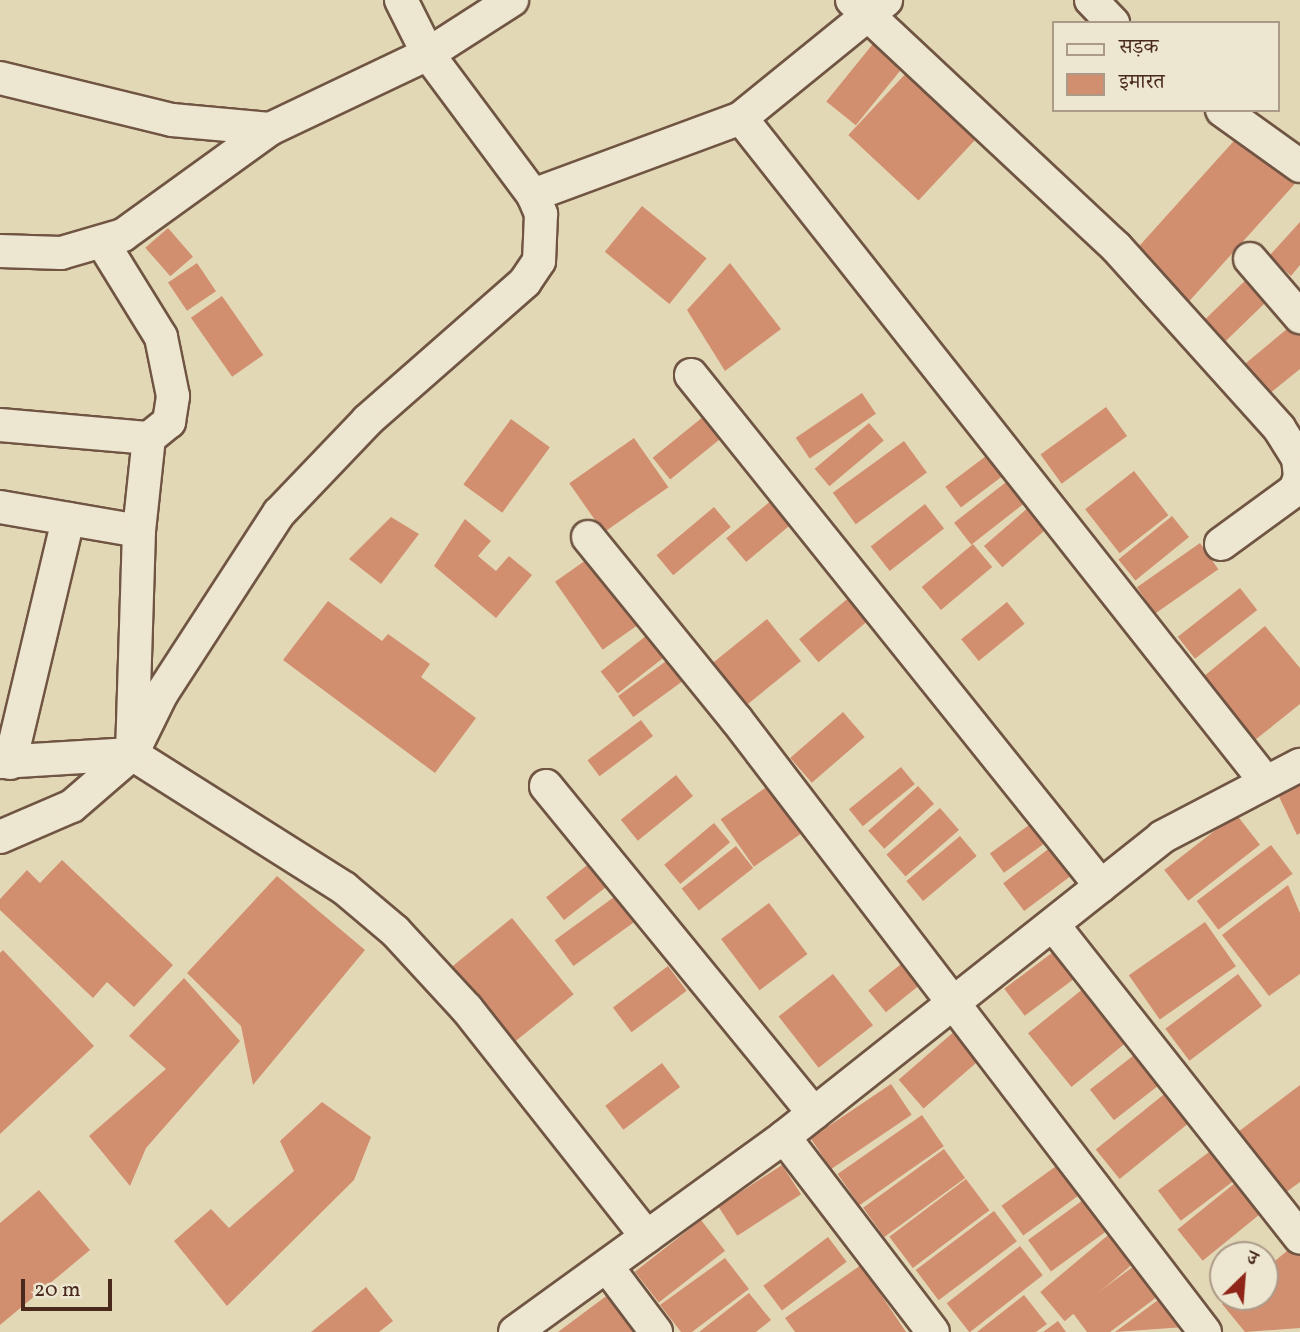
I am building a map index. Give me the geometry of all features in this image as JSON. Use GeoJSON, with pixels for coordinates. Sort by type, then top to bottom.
{"type":"FeatureCollection","features":[{"type":"Feature","properties":{"kind":"street"},"geometry":{"type":"LineString","coordinates":[[0,837],[72,806],[132,754],[162,693],[279,513],[367,421],[525,282],[539,261],[543,233],[533,195],[428,54],[401,0]]}},
{"type":"Feature","properties":{"kind":"street"},"geometry":{"type":"LineString","coordinates":[[0,251],[61,253],[103,243],[151,220],[270,129],[428,54],[512,0]]}},
{"type":"Feature","properties":{"kind":"street"},"geometry":{"type":"LineString","coordinates":[[1091,0],[1111,21]]}},
{"type":"Feature","properties":{"kind":"street"},"geometry":{"type":"LineString","coordinates":[[533,195],[741,118],[868,6],[1116,247],[1279,428],[1298,458],[1300,476],[1295,490],[1221,544]]}},
{"type":"Feature","properties":{"kind":"street"},"geometry":{"type":"LineString","coordinates":[[0,78],[172,120],[270,129]]}},
{"type":"Feature","properties":{"kind":"street"},"geometry":{"type":"LineString","coordinates":[[1225,112],[1300,166]]}},
{"type":"Feature","properties":{"kind":"street"},"geometry":{"type":"LineString","coordinates":[[741,118],[1265,781]]}},
{"type":"Feature","properties":{"kind":"street"},"geometry":{"type":"LineString","coordinates":[[0,425],[149,438],[169,422],[169,365],[160,337],[103,243]]}},
{"type":"Feature","properties":{"kind":"street"},"geometry":{"type":"LineString","coordinates":[[1250,260],[1300,317]]}},
{"type":"Feature","properties":{"kind":"street"},"geometry":{"type":"LineString","coordinates":[[691,375],[1101,886]]}},
{"type":"Feature","properties":{"kind":"street"},"geometry":{"type":"LineString","coordinates":[[132,754],[138,531],[149,438]]}},
{"type":"Feature","properties":{"kind":"street"},"geometry":{"type":"LineString","coordinates":[[0,507],[138,531]]}},
{"type":"Feature","properties":{"kind":"street"},"geometry":{"type":"LineString","coordinates":[[68,519],[5,762],[132,754],[344,888],[395,931],[467,1009],[647,1237]]}},
{"type":"Feature","properties":{"kind":"street"},"geometry":{"type":"LineString","coordinates":[[588,537],[955,1002],[1205,1332]]}},
{"type":"Feature","properties":{"kind":"street"},"geometry":{"type":"LineString","coordinates":[[515,1332],[608,1268],[784,1137],[1054,926],[1162,837],[1300,765]]}},
{"type":"Feature","properties":{"kind":"street"},"geometry":{"type":"LineString","coordinates":[[546,786],[814,1113]]}},
{"type":"Feature","properties":{"kind":"street"},"geometry":{"type":"LineString","coordinates":[[1054,926],[1300,1238]]}},
{"type":"Feature","properties":{"kind":"street"},"geometry":{"type":"LineString","coordinates":[[784,1137],[933,1332]]}},
{"type":"Feature","properties":{"kind":"street"},"geometry":{"type":"LineString","coordinates":[[608,1268],[656,1332]]}},
{"type":"Feature","properties":{"kind":"building"},"geometry":{"type":"Polygon","coordinates":[[[876,40],[906,64],[856,125],[826,101],[876,40]]]}},
{"type":"Feature","properties":{"kind":"building"},"geometry":{"type":"Polygon","coordinates":[[[909,70],[979,135],[919,201],[848,135],[909,70]]]}},
{"type":"Feature","properties":{"kind":"building"},"geometry":{"type":"Polygon","coordinates":[[[1241,133],[1296,183],[1185,306],[1130,256],[1241,133]]]}},
{"type":"Feature","properties":{"kind":"building"},"geometry":{"type":"Polygon","coordinates":[[[642,206],[707,258],[669,304],[605,252],[642,206]]]}},
{"type":"Feature","properties":{"kind":"building"},"geometry":{"type":"Polygon","coordinates":[[[1300,222],[1300,265],[1291,276],[1269,256],[1300,222]]]}},
{"type":"Feature","properties":{"kind":"building"},"geometry":{"type":"Polygon","coordinates":[[[168,228],[193,257],[170,276],[145,248],[168,228]]]}},
{"type":"Feature","properties":{"kind":"building"},"geometry":{"type":"Polygon","coordinates":[[[197,263],[216,291],[187,311],[168,283],[197,263]]]}},
{"type":"Feature","properties":{"kind":"building"},"geometry":{"type":"Polygon","coordinates":[[[730,263],[781,329],[725,371],[687,310],[730,263]]]}},
{"type":"Feature","properties":{"kind":"building"},"geometry":{"type":"Polygon","coordinates":[[[1253,273],[1274,295],[1221,346],[1200,324],[1253,273]]]}},
{"type":"Feature","properties":{"kind":"building"},"geometry":{"type":"Polygon","coordinates":[[[222,296],[263,355],[232,377],[191,318],[222,296]]]}},
{"type":"Feature","properties":{"kind":"building"},"geometry":{"type":"Polygon","coordinates":[[[1293,324],[1300,332],[1300,369],[1264,398],[1240,368],[1293,324]]]}},
{"type":"Feature","properties":{"kind":"building"},"geometry":{"type":"Polygon","coordinates":[[[862,393],[876,414],[810,458],[796,438],[862,393]]]}},
{"type":"Feature","properties":{"kind":"building"},"geometry":{"type":"Polygon","coordinates":[[[1106,407],[1127,436],[1062,484],[1040,455],[1106,407]]]}},
{"type":"Feature","properties":{"kind":"building"},"geometry":{"type":"Polygon","coordinates":[[[714,408],[732,430],[670,479],[653,458],[714,408]]]}},
{"type":"Feature","properties":{"kind":"building"},"geometry":{"type":"Polygon","coordinates":[[[511,419],[550,447],[502,513],[463,485],[511,419]]]}},
{"type":"Feature","properties":{"kind":"building"},"geometry":{"type":"Polygon","coordinates":[[[869,423],[884,441],[829,486],[815,469],[869,423]]]}},
{"type":"Feature","properties":{"kind":"building"},"geometry":{"type":"Polygon","coordinates":[[[634,438],[668,487],[604,532],[569,483],[634,438]]]}},
{"type":"Feature","properties":{"kind":"building"},"geometry":{"type":"Polygon","coordinates":[[[904,441],[927,473],[856,524],[833,493],[904,441]]]}},
{"type":"Feature","properties":{"kind":"building"},"geometry":{"type":"Polygon","coordinates":[[[994,450],[1010,471],[961,507],[945,487],[994,450]]]}},
{"type":"Feature","properties":{"kind":"building"},"geometry":{"type":"Polygon","coordinates":[[[1134,471],[1168,515],[1120,553],[1085,509],[1134,471]]]}},
{"type":"Feature","properties":{"kind":"building"},"geometry":{"type":"Polygon","coordinates":[[[1010,479],[1027,501],[971,545],[954,523],[1010,479]]]}},
{"type":"Feature","properties":{"kind":"building"},"geometry":{"type":"Polygon","coordinates":[[[773,499],[793,523],[746,562],[726,538],[773,499]]]}},
{"type":"Feature","properties":{"kind":"building"},"geometry":{"type":"Polygon","coordinates":[[[925,504],[944,528],[890,571],[871,546],[925,504]]]}},
{"type":"Feature","properties":{"kind":"building"},"geometry":{"type":"Polygon","coordinates":[[[1030,506],[1048,527],[1002,567],[984,546],[1030,506]]]}},
{"type":"Feature","properties":{"kind":"building"},"geometry":{"type":"Polygon","coordinates":[[[714,507],[731,527],[673,575],[657,555],[714,507]]]}},
{"type":"Feature","properties":{"kind":"building"},"geometry":{"type":"Polygon","coordinates":[[[1172,516],[1189,537],[1135,580],[1118,559],[1172,516]]]}},
{"type":"Feature","properties":{"kind":"building"},"geometry":{"type":"Polygon","coordinates":[[[391,517],[419,534],[381,584],[349,559],[391,517]]]}},
{"type":"Feature","properties":{"kind":"building"},"geometry":{"type":"Polygon","coordinates":[[[465,519],[491,541],[478,556],[496,571],[509,556],[532,575],[496,618],[434,566],[465,519]]]}},
{"type":"Feature","properties":{"kind":"building"},"geometry":{"type":"Polygon","coordinates":[[[1200,543],[1218,569],[1155,613],[1137,587],[1200,543]]]}},
{"type":"Feature","properties":{"kind":"building"},"geometry":{"type":"Polygon","coordinates":[[[973,544],[992,567],[941,610],[922,587],[973,544]]]}},
{"type":"Feature","properties":{"kind":"building"},"geometry":{"type":"Polygon","coordinates":[[[596,553],[644,621],[603,650],[555,582],[596,553]]]}},
{"type":"Feature","properties":{"kind":"building"},"geometry":{"type":"Polygon","coordinates":[[[1240,588],[1257,610],[1195,659],[1178,637],[1240,588]]]}},
{"type":"Feature","properties":{"kind":"building"},"geometry":{"type":"Polygon","coordinates":[[[852,595],[871,618],[818,662],[799,639],[852,595]]]}},
{"type":"Feature","properties":{"kind":"building"},"geometry":{"type":"Polygon","coordinates":[[[328,601],[382,641],[388,634],[430,664],[421,677],[476,718],[435,773],[283,660],[328,601]]]}},
{"type":"Feature","properties":{"kind":"building"},"geometry":{"type":"Polygon","coordinates":[[[1007,602],[1025,624],[979,661],[961,639],[1007,602]]]}},
{"type":"Feature","properties":{"kind":"building"},"geometry":{"type":"Polygon","coordinates":[[[767,619],[801,661],[743,708],[709,666],[767,619]]]}},
{"type":"Feature","properties":{"kind":"building"},"geometry":{"type":"Polygon","coordinates":[[[1265,626],[1300,668],[1300,704],[1255,740],[1203,677],[1265,626]]]}},
{"type":"Feature","properties":{"kind":"building"},"geometry":{"type":"Polygon","coordinates":[[[651,632],[668,654],[618,693],[601,671],[651,632]]]}},
{"type":"Feature","properties":{"kind":"building"},"geometry":{"type":"Polygon","coordinates":[[[669,659],[684,680],[633,717],[618,696],[669,659]]]}},
{"type":"Feature","properties":{"kind":"building"},"geometry":{"type":"Polygon","coordinates":[[[843,712],[865,737],[812,783],[790,758],[843,712]]]}},
{"type":"Feature","properties":{"kind":"building"},"geometry":{"type":"Polygon","coordinates":[[[641,720],[653,736],[600,776],[587,760],[641,720]]]}},
{"type":"Feature","properties":{"kind":"building"},"geometry":{"type":"Polygon","coordinates":[[[901,767],[915,784],[863,826],[849,809],[901,767]]]}},
{"type":"Feature","properties":{"kind":"building"},"geometry":{"type":"Polygon","coordinates":[[[1300,774],[1300,833],[1297,835],[1275,788],[1300,774]]]}},
{"type":"Feature","properties":{"kind":"building"},"geometry":{"type":"Polygon","coordinates":[[[676,775],[693,796],[638,841],[621,820],[676,775]]]}},
{"type":"Feature","properties":{"kind":"building"},"geometry":{"type":"Polygon","coordinates":[[[778,779],[811,827],[754,867],[721,819],[778,779]]]}},
{"type":"Feature","properties":{"kind":"building"},"geometry":{"type":"Polygon","coordinates":[[[918,786],[934,804],[884,849],[868,831],[918,786]]]}},
{"type":"Feature","properties":{"kind":"building"},"geometry":{"type":"Polygon","coordinates":[[[940,808],[959,830],[905,876],[886,855],[940,808]]]}},
{"type":"Feature","properties":{"kind":"building"},"geometry":{"type":"Polygon","coordinates":[[[1236,814],[1260,845],[1188,901],[1164,870],[1236,814]]]}},
{"type":"Feature","properties":{"kind":"building"},"geometry":{"type":"Polygon","coordinates":[[[1040,817],[1054,836],[1004,873],[990,853],[1040,817]]]}},
{"type":"Feature","properties":{"kind":"building"},"geometry":{"type":"Polygon","coordinates":[[[714,823],[730,842],[680,884],[664,865],[714,823]]]}},
{"type":"Feature","properties":{"kind":"building"},"geometry":{"type":"Polygon","coordinates":[[[960,836],[977,856],[923,901],[906,881],[960,836]]]}},
{"type":"Feature","properties":{"kind":"building"},"geometry":{"type":"Polygon","coordinates":[[[1063,838],[1084,866],[1024,911],[1003,883],[1063,838]]]}},
{"type":"Feature","properties":{"kind":"building"},"geometry":{"type":"Polygon","coordinates":[[[1271,845],[1293,874],[1218,930],[1197,901],[1271,845]]]}},
{"type":"Feature","properties":{"kind":"building"},"geometry":{"type":"Polygon","coordinates":[[[736,846],[753,868],[699,911],[682,888],[736,846]]]}},
{"type":"Feature","properties":{"kind":"building"},"geometry":{"type":"Polygon","coordinates":[[[595,859],[613,882],[564,920],[546,897],[595,859]]]}},
{"type":"Feature","properties":{"kind":"building"},"geometry":{"type":"Polygon","coordinates":[[[62,860],[173,965],[134,1007],[107,982],[93,998],[0,910],[0,899],[27,870],[40,883],[62,860]]]}},
{"type":"Feature","properties":{"kind":"building"},"geometry":{"type":"Polygon","coordinates":[[[277,876],[365,950],[253,1085],[241,1026],[187,973],[277,876]]]}},
{"type":"Feature","properties":{"kind":"building"},"geometry":{"type":"Polygon","coordinates":[[[1288,885],[1300,913],[1300,974],[1269,996],[1222,935],[1288,885]]]}},
{"type":"Feature","properties":{"kind":"building"},"geometry":{"type":"Polygon","coordinates":[[[621,892],[640,918],[573,966],[555,940],[621,892]]]}},
{"type":"Feature","properties":{"kind":"building"},"geometry":{"type":"Polygon","coordinates":[[[769,903],[808,954],[760,990],[721,939],[769,903]]]}},
{"type":"Feature","properties":{"kind":"building"},"geometry":{"type":"Polygon","coordinates":[[[512,918],[574,994],[514,1043],[452,966],[512,918]]]}},
{"type":"Feature","properties":{"kind":"building"},"geometry":{"type":"Polygon","coordinates":[[[1205,922],[1236,966],[1160,1020],[1129,975],[1205,922]]]}},
{"type":"Feature","properties":{"kind":"building"},"geometry":{"type":"Polygon","coordinates":[[[3,950],[94,1046],[0,1134],[0,953],[3,950]]]}},
{"type":"Feature","properties":{"kind":"building"},"geometry":{"type":"Polygon","coordinates":[[[1053,952],[1073,979],[1025,1016],[1004,989],[1053,952]]]}},
{"type":"Feature","properties":{"kind":"building"},"geometry":{"type":"Polygon","coordinates":[[[911,956],[929,978],[886,1012],[868,991],[911,956]]]}},
{"type":"Feature","properties":{"kind":"building"},"geometry":{"type":"Polygon","coordinates":[[[668,966],[687,991],[632,1032],[613,1008],[668,966]]]}},
{"type":"Feature","properties":{"kind":"building"},"geometry":{"type":"Polygon","coordinates":[[[833,974],[873,1025],[819,1068],[779,1016],[833,974]]]}},
{"type":"Feature","properties":{"kind":"building"},"geometry":{"type":"Polygon","coordinates":[[[1238,974],[1262,1006],[1189,1061],[1165,1029],[1238,974]]]}},
{"type":"Feature","properties":{"kind":"building"},"geometry":{"type":"Polygon","coordinates":[[[184,978],[240,1041],[146,1148],[130,1186],[89,1136],[166,1069],[129,1036],[184,978]]]}},
{"type":"Feature","properties":{"kind":"building"},"geometry":{"type":"Polygon","coordinates":[[[1084,988],[1127,1042],[1071,1087],[1028,1033],[1084,988]]]}},
{"type":"Feature","properties":{"kind":"building"},"geometry":{"type":"Polygon","coordinates":[[[956,1030],[981,1059],[924,1109],[899,1080],[956,1030]]]}},
{"type":"Feature","properties":{"kind":"building"},"geometry":{"type":"Polygon","coordinates":[[[1138,1052],[1162,1083],[1114,1120],[1090,1090],[1138,1052]]]}},
{"type":"Feature","properties":{"kind":"building"},"geometry":{"type":"Polygon","coordinates":[[[662,1063],[680,1087],[623,1130],[605,1106],[662,1063]]]}},
{"type":"Feature","properties":{"kind":"building"},"geometry":{"type":"Polygon","coordinates":[[[891,1084],[912,1115],[831,1169],[811,1138],[891,1084]]]}},
{"type":"Feature","properties":{"kind":"building"},"geometry":{"type":"Polygon","coordinates":[[[1300,1085],[1300,1182],[1285,1193],[1238,1132],[1300,1085]]]}},
{"type":"Feature","properties":{"kind":"building"},"geometry":{"type":"Polygon","coordinates":[[[1168,1091],[1192,1121],[1120,1179],[1096,1150],[1168,1091]]]}},
{"type":"Feature","properties":{"kind":"building"},"geometry":{"type":"Polygon","coordinates":[[[322,1102],[371,1137],[354,1180],[227,1306],[174,1241],[211,1209],[229,1228],[294,1171],[280,1141],[322,1102]]]}},
{"type":"Feature","properties":{"kind":"building"},"geometry":{"type":"Polygon","coordinates":[[[922,1115],[944,1146],[859,1205],[838,1174],[922,1115]]]}},
{"type":"Feature","properties":{"kind":"building"},"geometry":{"type":"Polygon","coordinates":[[[944,1149],[965,1178],[884,1237],[863,1208],[944,1149]]]}},
{"type":"Feature","properties":{"kind":"building"},"geometry":{"type":"Polygon","coordinates":[[[1213,1149],[1236,1179],[1181,1221],[1158,1191],[1213,1149]]]}},
{"type":"Feature","properties":{"kind":"building"},"geometry":{"type":"Polygon","coordinates":[[[1063,1161],[1085,1191],[1023,1236],[1002,1206],[1063,1161]]]}},
{"type":"Feature","properties":{"kind":"building"},"geometry":{"type":"Polygon","coordinates":[[[782,1165],[801,1194],[737,1236],[718,1206],[782,1165]]]}},
{"type":"Feature","properties":{"kind":"building"},"geometry":{"type":"Polygon","coordinates":[[[966,1179],[989,1210],[913,1268],[889,1237],[966,1179]]]}},
{"type":"Feature","properties":{"kind":"building"},"geometry":{"type":"Polygon","coordinates":[[[1235,1183],[1260,1214],[1227,1241],[1209,1241],[1209,1256],[1203,1261],[1177,1230],[1235,1183]]]}},
{"type":"Feature","properties":{"kind":"building"},"geometry":{"type":"Polygon","coordinates":[[[39,1190],[90,1250],[0,1325],[0,1223],[39,1190]]]}},
{"type":"Feature","properties":{"kind":"building"},"geometry":{"type":"Polygon","coordinates":[[[1083,1200],[1106,1232],[1051,1272],[1028,1240],[1083,1200]]]}},
{"type":"Feature","properties":{"kind":"building"},"geometry":{"type":"Polygon","coordinates":[[[994,1211],[1017,1241],[939,1300],[916,1270],[994,1211]]]}},
{"type":"Feature","properties":{"kind":"building"},"geometry":{"type":"Polygon","coordinates":[[[701,1220],[725,1251],[659,1302],[635,1272],[701,1220]]]}},
{"type":"Feature","properties":{"kind":"building"},"geometry":{"type":"Polygon","coordinates":[[[1113,1231],[1137,1260],[1065,1321],[1040,1292],[1113,1231]]]}},
{"type":"Feature","properties":{"kind":"building"},"geometry":{"type":"Polygon","coordinates":[[[828,1237],[847,1262],[782,1311],[763,1286],[828,1237]]]}},
{"type":"Feature","properties":{"kind":"building"},"geometry":{"type":"Polygon","coordinates":[[[1020,1246],[1043,1275],[970,1332],[947,1303],[1020,1246]]]}},
{"type":"Feature","properties":{"kind":"building"},"geometry":{"type":"Polygon","coordinates":[[[1293,1246],[1300,1255],[1300,1328],[1245,1332],[1228,1311],[1279,1311],[1279,1258],[1293,1246]]]}},
{"type":"Feature","properties":{"kind":"building"},"geometry":{"type":"Polygon","coordinates":[[[725,1258],[749,1289],[692,1332],[681,1332],[660,1305],[725,1258]]]}},
{"type":"Feature","properties":{"kind":"building"},"geometry":{"type":"Polygon","coordinates":[[[1138,1263],[1161,1294],[1110,1332],[1087,1332],[1072,1312],[1138,1263]]]}},
{"type":"Feature","properties":{"kind":"building"},"geometry":{"type":"Polygon","coordinates":[[[861,1265],[906,1332],[795,1332],[785,1318],[861,1265]]]}},
{"type":"Feature","properties":{"kind":"building"},"geometry":{"type":"Polygon","coordinates":[[[366,1287],[393,1321],[379,1332],[311,1332],[366,1287]]]}},
{"type":"Feature","properties":{"kind":"building"},"geometry":{"type":"Polygon","coordinates":[[[749,1293],[771,1320],[756,1332],[699,1332],[749,1293]]]}},
{"type":"Feature","properties":{"kind":"building"},"geometry":{"type":"Polygon","coordinates":[[[609,1294],[637,1332],[558,1332],[609,1294]]]}},
{"type":"Feature","properties":{"kind":"building"},"geometry":{"type":"Polygon","coordinates":[[[1024,1295],[1047,1324],[1036,1332],[977,1332],[1024,1295]]]}},
{"type":"Feature","properties":{"kind":"building"},"geometry":{"type":"Polygon","coordinates":[[[1162,1297],[1185,1327],[1115,1332],[1162,1297]]]}},
{"type":"Feature","properties":{"kind":"building"},"geometry":{"type":"Polygon","coordinates":[[[1058,1321],[1066,1332],[1043,1332],[1058,1321]]]}}]}
